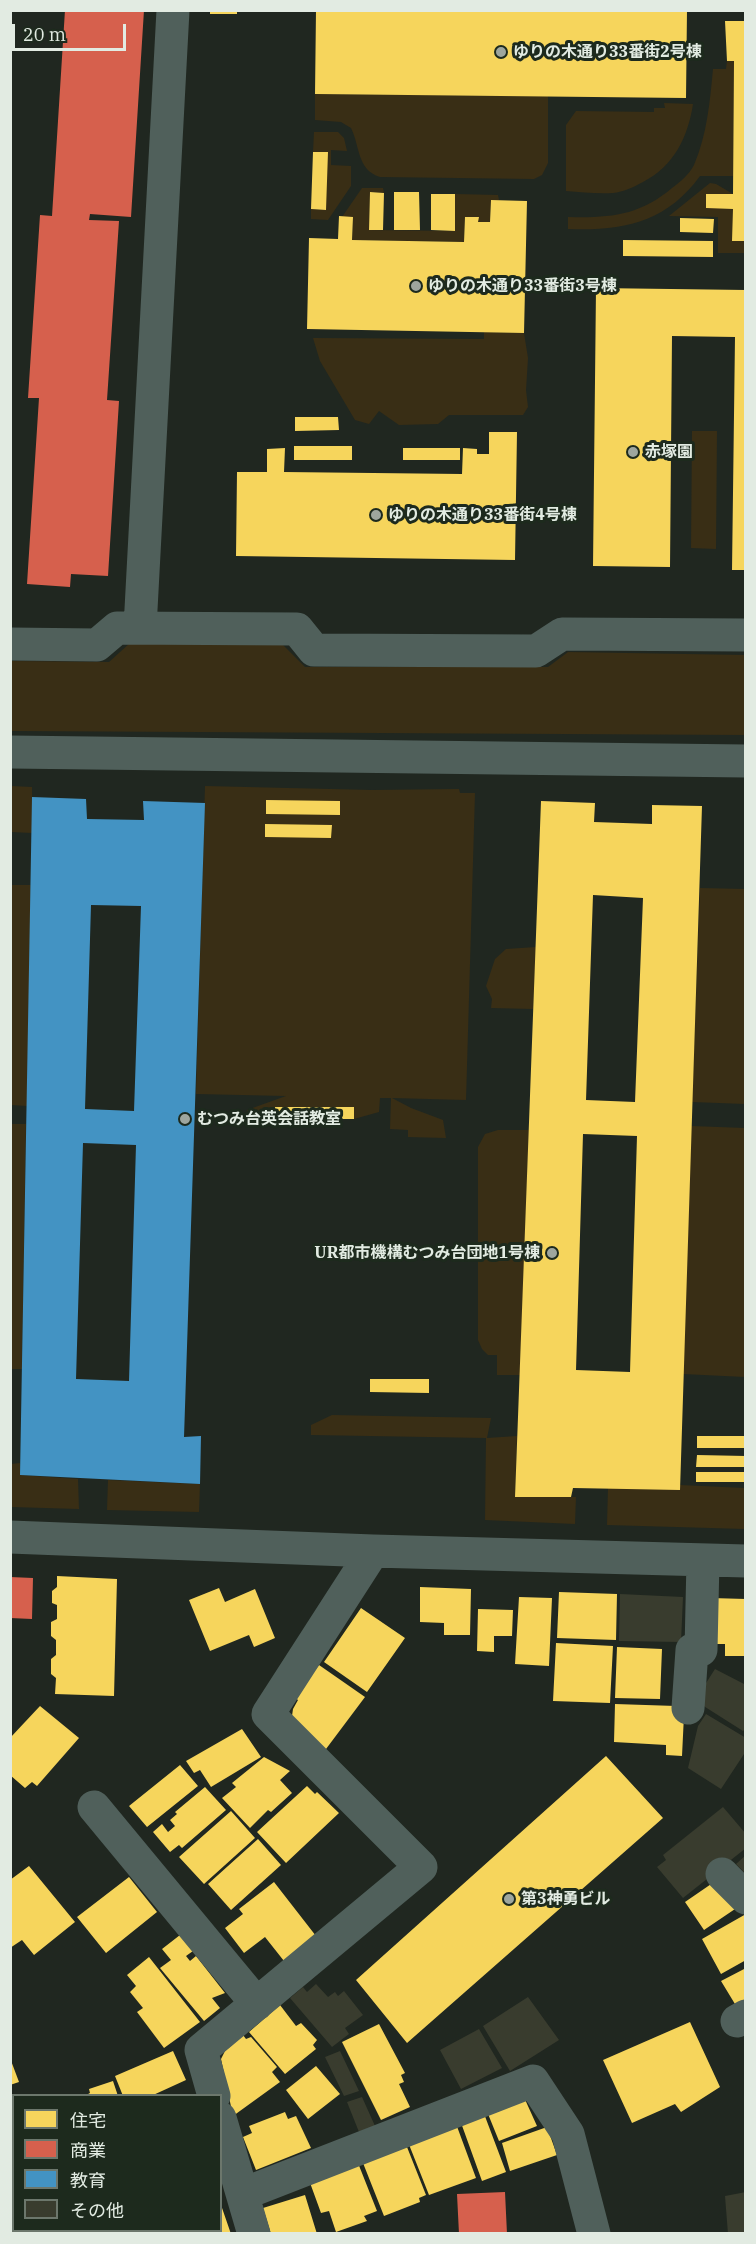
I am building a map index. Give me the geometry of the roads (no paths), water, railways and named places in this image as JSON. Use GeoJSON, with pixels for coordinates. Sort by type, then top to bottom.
{"type":"FeatureCollection","features":[{"type":"Feature","properties":{"kind":"street"},"geometry":{"type":"LineString","coordinates":[[140,628],[173,10]]}},
{"type":"Feature","properties":{"kind":"street"},"geometry":{"type":"LineString","coordinates":[[10,644],[97,645],[117,628],[297,630],[314,650],[536,651],[562,634],[746,635]]}},
{"type":"Feature","properties":{"kind":"street"},"geometry":{"type":"LineString","coordinates":[[10,752],[746,761]]}},
{"type":"Feature","properties":{"kind":"street"},"geometry":{"type":"LineString","coordinates":[[10,1537],[373,1551],[746,1561]]}},
{"type":"Feature","properties":{"kind":"street"},"geometry":{"type":"LineString","coordinates":[[213,2094],[201,2050],[421,1867],[268,1714],[373,1551]]}},
{"type":"Feature","properties":{"kind":"street"},"geometry":{"type":"LineString","coordinates":[[688,1708],[692,1650],[701,1650],[703,1560]]}},
{"type":"Feature","properties":{"kind":"street"},"geometry":{"type":"LineString","coordinates":[[94,1808],[257,2004]]}},
{"type":"Feature","properties":{"kind":"street"},"geometry":{"type":"LineString","coordinates":[[722,1874],[746,1898]]}},
{"type":"Feature","properties":{"kind":"street"},"geometry":{"type":"LineString","coordinates":[[243,2194],[533,2081],[568,2134],[594,2234]]}},
{"type":"Feature","properties":{"kind":"street"},"geometry":{"type":"LineString","coordinates":[[222,2125],[254,2234]]}},
{"type":"Feature","properties":{"kind":"place","name":"ゆりの木通り33番街2号棟"},"geometry":{"type":"Point","coordinates":[501,52]}},
{"type":"Feature","properties":{"kind":"place","name":"ゆりの木通り33番街3号棟"},"geometry":{"type":"Point","coordinates":[416,286]}},
{"type":"Feature","properties":{"kind":"place","name":"赤塚園"},"geometry":{"type":"Point","coordinates":[633,452]}},
{"type":"Feature","properties":{"kind":"place","name":"ゆりの木通り33番街4号棟"},"geometry":{"type":"Point","coordinates":[376,515]}},
{"type":"Feature","properties":{"kind":"place","name":"むつみ台英会話教室"},"geometry":{"type":"Point","coordinates":[185,1119]}},
{"type":"Feature","properties":{"kind":"place","name":"UR都市機構むつみ台団地1号棟"},"geometry":{"type":"Point","coordinates":[552,1253]}},
{"type":"Feature","properties":{"kind":"place","name":"第3神勇ビル"},"geometry":{"type":"Point","coordinates":[509,1899]}}]}
